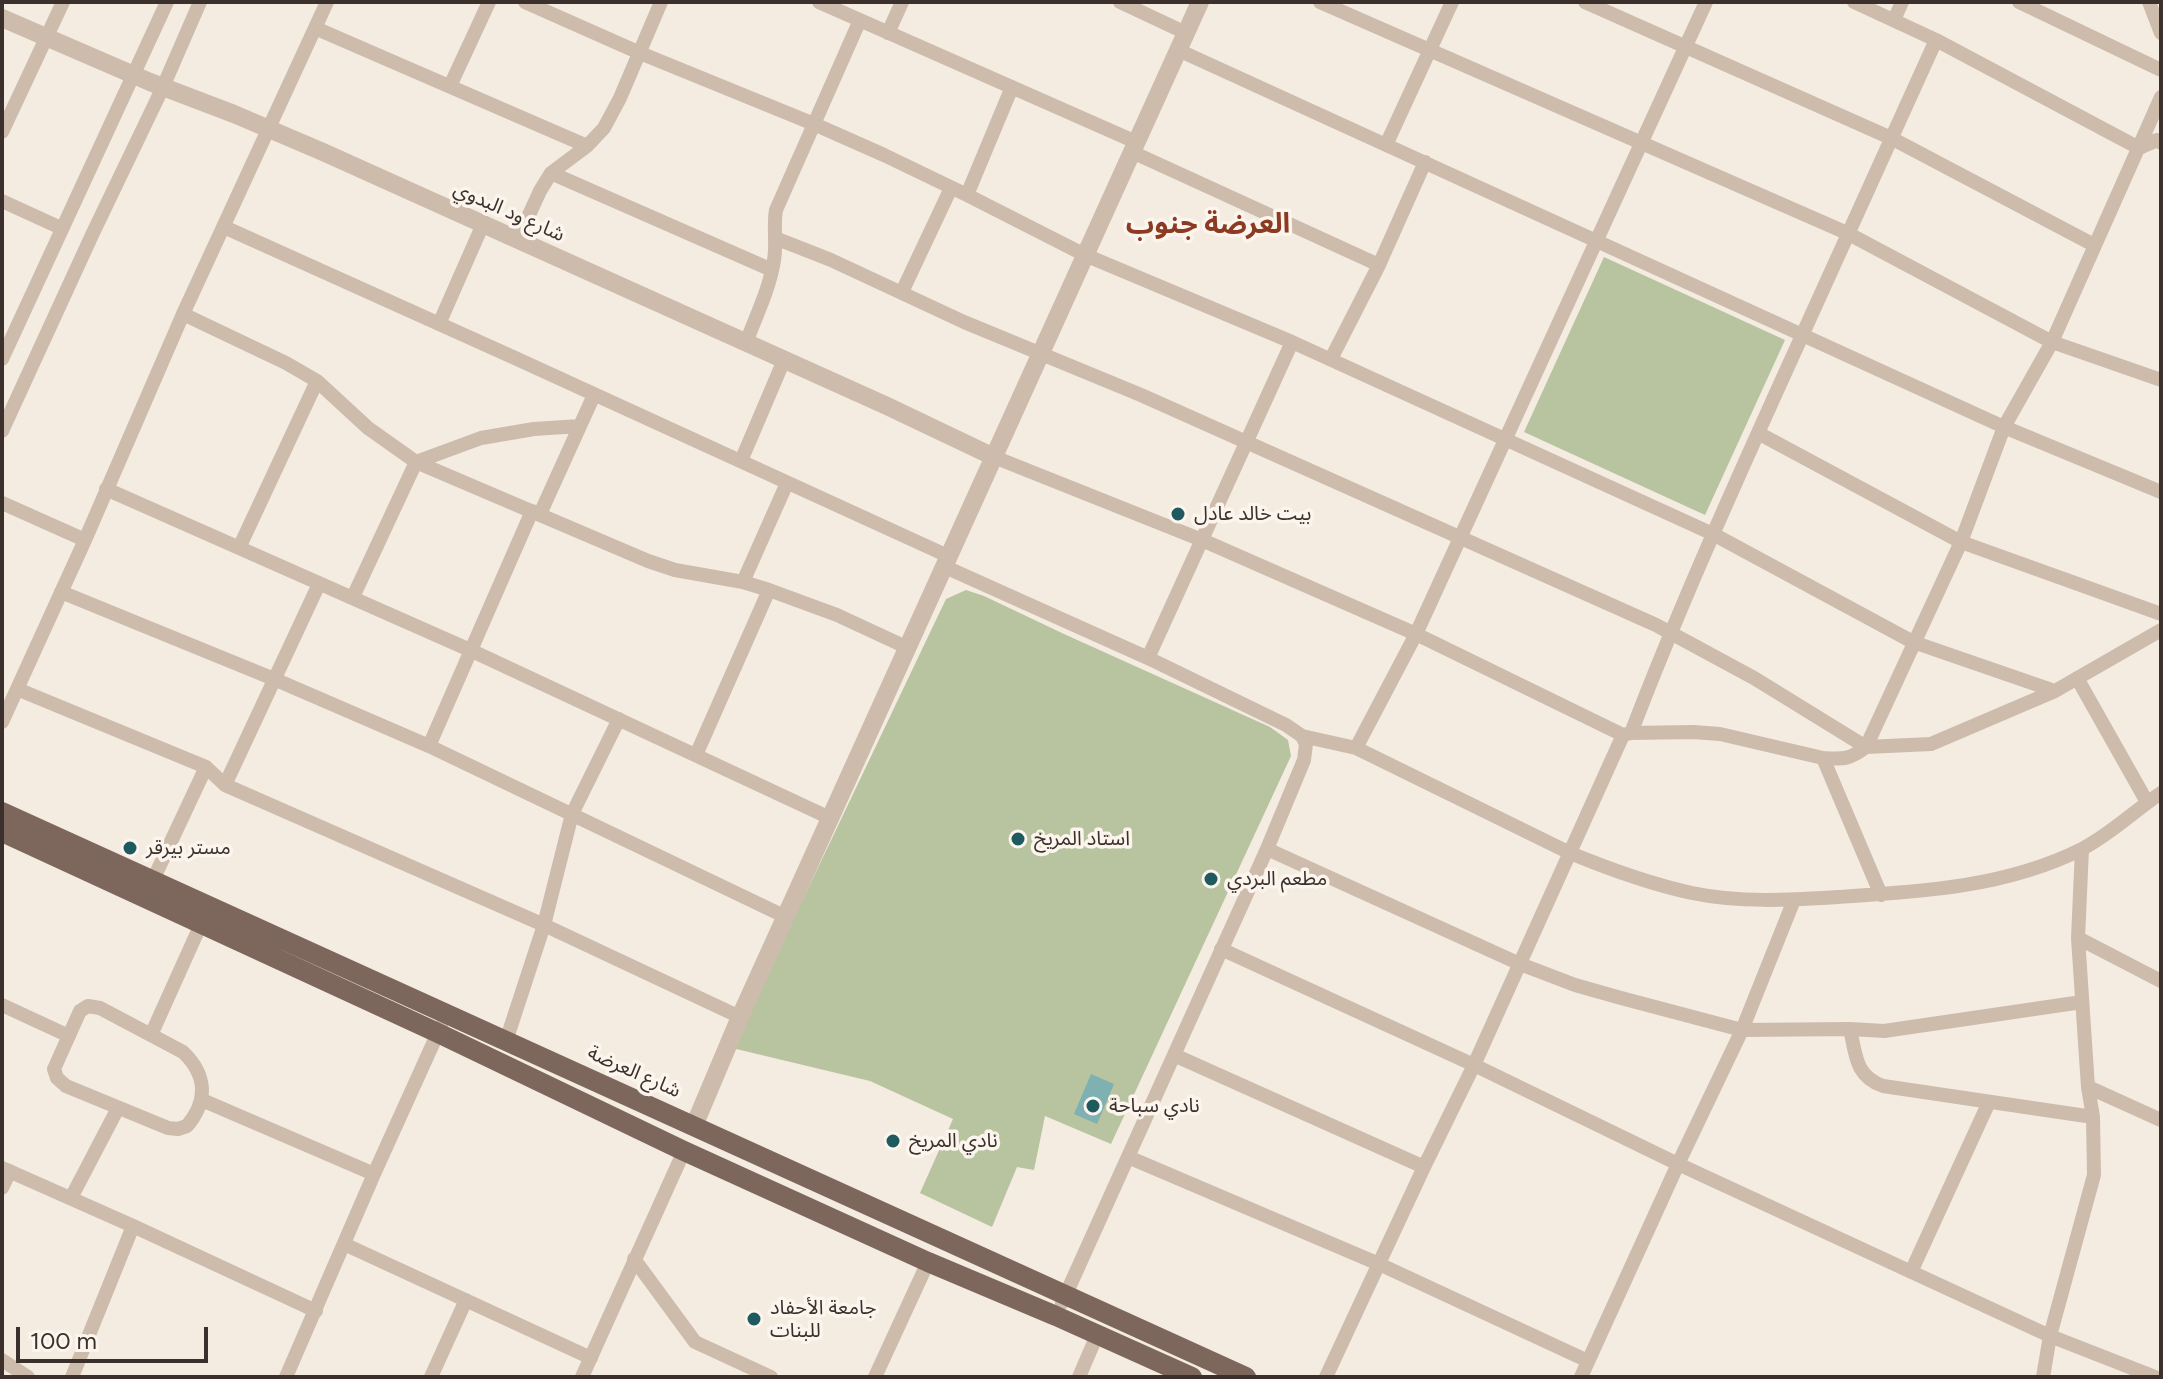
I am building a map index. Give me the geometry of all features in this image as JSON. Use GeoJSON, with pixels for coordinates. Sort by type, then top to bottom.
{"type":"FeatureCollection","features":[{"type":"Feature","properties":{"kind":"main road","name":"شارع العرضة"},"geometry":{"type":"LineString","coordinates":[[2,812],[1246,1377]]}},
{"type":"Feature","properties":{"kind":"main road"},"geometry":{"type":"LineString","coordinates":[[2,832],[438,1033],[684,1151],[1192,1377]]}},
{"type":"Feature","properties":{"kind":"street"},"geometry":{"type":"LineString","coordinates":[[2,132],[63,2]]}},
{"type":"Feature","properties":{"kind":"street"},"geometry":{"type":"LineString","coordinates":[[4,350],[167,2]]}},
{"type":"Feature","properties":{"kind":"street"},"geometry":{"type":"LineString","coordinates":[[2,431],[200,2]]}},
{"type":"Feature","properties":{"kind":"street"},"geometry":{"type":"LineString","coordinates":[[2,722],[183,314],[327,2]]}},
{"type":"Feature","properties":{"kind":"street"},"geometry":{"type":"LineString","coordinates":[[450,86],[489,2]]}},
{"type":"Feature","properties":{"kind":"street"},"geometry":{"type":"LineString","coordinates":[[525,2],[814,124],[967,195],[1085,255],[1331,359],[1713,534],[1913,642],[2055,691]]}},
{"type":"Feature","properties":{"kind":"street"},"geometry":{"type":"LineString","coordinates":[[518,239],[551,173],[587,146],[604,128],[661,2]]}},
{"type":"Feature","properties":{"kind":"street"},"geometry":{"type":"LineString","coordinates":[[819,2],[1012,87],[1379,265]]}},
{"type":"Feature","properties":{"kind":"street"},"geometry":{"type":"LineString","coordinates":[[888,33],[902,2]]}},
{"type":"Feature","properties":{"kind":"street"},"geometry":{"type":"LineString","coordinates":[[1120,2],[1186,33]]}},
{"type":"Feature","properties":{"kind":"street"},"geometry":{"type":"LineString","coordinates":[[694,1126],[906,647],[1200,2]]}},
{"type":"Feature","properties":{"kind":"street"},"geometry":{"type":"LineString","coordinates":[[1320,2],[1847,233],[2052,342],[2161,380]]}},
{"type":"Feature","properties":{"kind":"street"},"geometry":{"type":"LineString","coordinates":[[1386,145],[1452,2]]}},
{"type":"Feature","properties":{"kind":"street"},"geometry":{"type":"LineString","coordinates":[[1585,2],[1891,138],[2094,245]]}},
{"type":"Feature","properties":{"kind":"street"},"geometry":{"type":"LineString","coordinates":[[1356,748],[1416,634],[1706,2]]}},
{"type":"Feature","properties":{"kind":"street"},"geometry":{"type":"LineString","coordinates":[[1854,2],[1936,40],[2139,148]]}},
{"type":"Feature","properties":{"kind":"street"},"geometry":{"type":"LineString","coordinates":[[1894,20],[1902,2]]}},
{"type":"Feature","properties":{"kind":"street"},"geometry":{"type":"LineString","coordinates":[[2019,2],[2161,70]]}},
{"type":"Feature","properties":{"kind":"street"},"geometry":{"type":"LineString","coordinates":[[2149,2],[2161,33]]}},
{"type":"Feature","properties":{"kind":"street","name":"شارع ود البدوي"},"geometry":{"type":"LineString","coordinates":[[2,18],[133,75],[269,128],[994,457]]}},
{"type":"Feature","properties":{"kind":"street"},"geometry":{"type":"LineString","coordinates":[[746,343],[772,270],[776,210],[860,20]]}},
{"type":"Feature","properties":{"kind":"street"},"geometry":{"type":"LineString","coordinates":[[315,28],[587,146]]}},
{"type":"Feature","properties":{"kind":"street"},"geometry":{"type":"LineString","coordinates":[[1326,1377],[1627,734],[1847,233],[1936,40]]}},
{"type":"Feature","properties":{"kind":"street"},"geometry":{"type":"LineString","coordinates":[[1178,50],[2004,427],[2161,492]]}},
{"type":"Feature","properties":{"kind":"street"},"geometry":{"type":"LineString","coordinates":[[967,195],[1012,87]]}},
{"type":"Feature","properties":{"kind":"street"},"geometry":{"type":"LineString","coordinates":[[994,457],[1202,540],[1416,634],[1627,734],[1720,734],[1823,758],[1851,758],[1866,747],[1961,542],[2004,427],[2052,342],[2161,97]]}},
{"type":"Feature","properties":{"kind":"street"},"geometry":{"type":"LineString","coordinates":[[2139,148],[2157,140],[2161,143]]}},
{"type":"Feature","properties":{"kind":"street"},"geometry":{"type":"LineString","coordinates":[[1331,359],[1379,265],[1425,162]]}},
{"type":"Feature","properties":{"kind":"street"},"geometry":{"type":"LineString","coordinates":[[551,173],[772,270]]}},
{"type":"Feature","properties":{"kind":"street"},"geometry":{"type":"LineString","coordinates":[[902,292],[951,188]]}},
{"type":"Feature","properties":{"kind":"street"},"geometry":{"type":"LineString","coordinates":[[2,201],[61,228]]}},
{"type":"Feature","properties":{"kind":"street"},"geometry":{"type":"LineString","coordinates":[[439,324],[483,224]]}},
{"type":"Feature","properties":{"kind":"street"},"geometry":{"type":"LineString","coordinates":[[224,227],[741,461],[1286,725],[1302,736],[1356,748],[1570,853],[1634,877],[1695,893],[1794,900],[1944,888],[1992,880],[2082,849],[2124,823],[2161,793]]}},
{"type":"Feature","properties":{"kind":"street"},"geometry":{"type":"LineString","coordinates":[[775,238],[1247,443],[1670,632],[1754,678],[1866,747],[1931,744],[2055,691],[2161,630]]}},
{"type":"Feature","properties":{"kind":"street"},"geometry":{"type":"LineString","coordinates":[[183,314],[317,381],[368,428],[416,462],[648,561],[675,570],[743,582],[769,590],[837,615],[906,647]]}},
{"type":"Feature","properties":{"kind":"street"},"geometry":{"type":"LineString","coordinates":[[1148,658],[1292,342]]}},
{"type":"Feature","properties":{"kind":"street"},"geometry":{"type":"LineString","coordinates":[[741,461],[784,360]]}},
{"type":"Feature","properties":{"kind":"street"},"geometry":{"type":"LineString","coordinates":[[239,548],[317,381]]}},
{"type":"Feature","properties":{"kind":"street"},"geometry":{"type":"LineString","coordinates":[[429,746],[470,650],[594,395]]}},
{"type":"Feature","properties":{"kind":"street"},"geometry":{"type":"LineString","coordinates":[[353,597],[416,462],[481,438],[534,429],[580,426]]}},
{"type":"Feature","properties":{"kind":"street"},"geometry":{"type":"LineString","coordinates":[[1758,433],[1961,542],[2161,614]]}},
{"type":"Feature","properties":{"kind":"street"},"geometry":{"type":"LineString","coordinates":[[743,582],[787,483]]}},
{"type":"Feature","properties":{"kind":"street"},"geometry":{"type":"LineString","coordinates":[[106,489],[470,650],[830,818]]}},
{"type":"Feature","properties":{"kind":"street"},"geometry":{"type":"LineString","coordinates":[[2,503],[85,540]]}},
{"type":"Feature","properties":{"kind":"street"},"geometry":{"type":"LineString","coordinates":[[225,785],[319,584]]}},
{"type":"Feature","properties":{"kind":"street"},"geometry":{"type":"LineString","coordinates":[[696,755],[769,590]]}},
{"type":"Feature","properties":{"kind":"street"},"geometry":{"type":"LineString","coordinates":[[61,592],[429,746],[786,917]]}},
{"type":"Feature","properties":{"kind":"street"},"geometry":{"type":"LineString","coordinates":[[2077,678],[2147,802]]}},
{"type":"Feature","properties":{"kind":"street"},"geometry":{"type":"LineString","coordinates":[[17,689],[206,767],[225,785],[544,925],[740,1017]]}},
{"type":"Feature","properties":{"kind":"street"},"geometry":{"type":"LineString","coordinates":[[506,1041],[544,925],[572,814],[619,719]]}},
{"type":"Feature","properties":{"kind":"street"},"geometry":{"type":"LineString","coordinates":[[1056,1316],[1267,849],[1304,760],[1306,744],[1302,736]]}},
{"type":"Feature","properties":{"kind":"street"},"geometry":{"type":"LineString","coordinates":[[1823,758],[1881,895]]}},
{"type":"Feature","properties":{"kind":"street"},"geometry":{"type":"LineString","coordinates":[[153,880],[206,767]]}},
{"type":"Feature","properties":{"kind":"street"},"geometry":{"type":"LineString","coordinates":[[1267,849],[1520,964],[1598,992],[1742,1030],[1884,1031],[2082,1002]]}},
{"type":"Feature","properties":{"kind":"street"},"geometry":{"type":"LineString","coordinates":[[2043,1377],[2050,1336],[2094,1175],[2093,1117],[2088,1087],[2078,938],[2082,849]]}},
{"type":"Feature","properties":{"kind":"street"},"geometry":{"type":"LineString","coordinates":[[1581,1377],[1742,1030],[1794,900]]}},
{"type":"Feature","properties":{"kind":"street"},"geometry":{"type":"LineString","coordinates":[[151,1035],[201,924]]}},
{"type":"Feature","properties":{"kind":"street"},"geometry":{"type":"LineString","coordinates":[[2078,938],[2161,981]]}},
{"type":"Feature","properties":{"kind":"street"},"geometry":{"type":"LineString","coordinates":[[1221,949],[2050,1336],[2155,1377]]}},
{"type":"Feature","properties":{"kind":"street"},"geometry":{"type":"LineString","coordinates":[[2,1005],[69,1036]]}},
{"type":"Feature","properties":{"kind":"street"},"geometry":{"type":"LineString","coordinates":[[93,1005],[151,1035],[183,1052],[201,1078],[202,1100],[187,1126],[168,1128],[66,1086],[57,1078],[54,1069],[80,1011],[93,1005]]}},
{"type":"Feature","properties":{"kind":"street"},"geometry":{"type":"LineString","coordinates":[[286,1377],[446,1014]]}},
{"type":"Feature","properties":{"kind":"street"},"geometry":{"type":"LineString","coordinates":[[1850,1029],[1862,1074],[1883,1086],[2093,1117]]}},
{"type":"Feature","properties":{"kind":"street"},"geometry":{"type":"LineString","coordinates":[[1174,1055],[1424,1167]]}},
{"type":"Feature","properties":{"kind":"street"},"geometry":{"type":"LineString","coordinates":[[2088,1087],[2161,1120]]}},
{"type":"Feature","properties":{"kind":"street"},"geometry":{"type":"LineString","coordinates":[[202,1100],[374,1174]]}},
{"type":"Feature","properties":{"kind":"street"},"geometry":{"type":"LineString","coordinates":[[1911,1272],[1989,1102]]}},
{"type":"Feature","properties":{"kind":"street"},"geometry":{"type":"LineString","coordinates":[[71,1198],[118,1108]]}},
{"type":"Feature","properties":{"kind":"street"},"geometry":{"type":"LineString","coordinates":[[582,1377],[684,1151]]}},
{"type":"Feature","properties":{"kind":"street"},"geometry":{"type":"LineString","coordinates":[[1128,1157],[1379,1264],[1588,1361]]}},
{"type":"Feature","properties":{"kind":"street"},"geometry":{"type":"LineString","coordinates":[[2,1188],[6,1170],[316,1311]]}},
{"type":"Feature","properties":{"kind":"street"},"geometry":{"type":"LineString","coordinates":[[72,1377],[133,1226]]}},
{"type":"Feature","properties":{"kind":"street"},"geometry":{"type":"LineString","coordinates":[[344,1244],[591,1358]]}},
{"type":"Feature","properties":{"kind":"street"},"geometry":{"type":"LineString","coordinates":[[634,1259],[695,1342],[771,1377]]}},
{"type":"Feature","properties":{"kind":"street"},"geometry":{"type":"LineString","coordinates":[[875,1377],[928,1262]]}},
{"type":"Feature","properties":{"kind":"street"},"geometry":{"type":"LineString","coordinates":[[431,1377],[466,1300]]}},
{"type":"Feature","properties":{"kind":"street"},"geometry":{"type":"LineString","coordinates":[[1079,1377],[1097,1335]]}},
{"type":"Feature","properties":{"kind":"street"},"geometry":{"type":"LineString","coordinates":[[2,1360],[28,1377]]}},
{"type":"Feature","properties":{"kind":"green space"},"geometry":{"type":"Polygon","coordinates":[[[1604,257],[1785,340],[1705,515],[1524,432],[1604,257]]]}},
{"type":"Feature","properties":{"kind":"green space"},"geometry":{"type":"Polygon","coordinates":[[[966,590],[1270,727],[1288,740],[1291,756],[1111,1144],[1045,1116],[1034,1170],[1017,1167],[992,1227],[920,1193],[953,1119],[870,1081],[732,1048],[946,599],[966,590]]]}},
{"type":"Feature","properties":{"kind":"water"},"geometry":{"type":"Polygon","coordinates":[[[1091,1074],[1114,1084],[1097,1124],[1074,1114],[1091,1074]]]}},
{"type":"Feature","properties":{"kind":"place","name":"بيت خالد عادل"},"geometry":{"type":"Point","coordinates":[1178,514]}},
{"type":"Feature","properties":{"kind":"place","name":"استاد المريخ"},"geometry":{"type":"Point","coordinates":[1018,839]}},
{"type":"Feature","properties":{"kind":"place","name":"مستر بيرقر"},"geometry":{"type":"Point","coordinates":[130,848]}},
{"type":"Feature","properties":{"kind":"place","name":"مطعم البردي"},"geometry":{"type":"Point","coordinates":[1211,879]}},
{"type":"Feature","properties":{"kind":"place","name":"نادي سباحة"},"geometry":{"type":"Point","coordinates":[1093,1106]}},
{"type":"Feature","properties":{"kind":"place","name":"نادي المريخ"},"geometry":{"type":"Point","coordinates":[893,1141]}},
{"type":"Feature","properties":{"kind":"place","name":"جامعة الأحفاد للبنات"},"geometry":{"type":"Point","coordinates":[754,1319]}},
{"type":"Feature","properties":{"kind":"district","name":"العرضة جنوب"},"geometry":{"type":"Point","coordinates":[1208,225]}}]}
